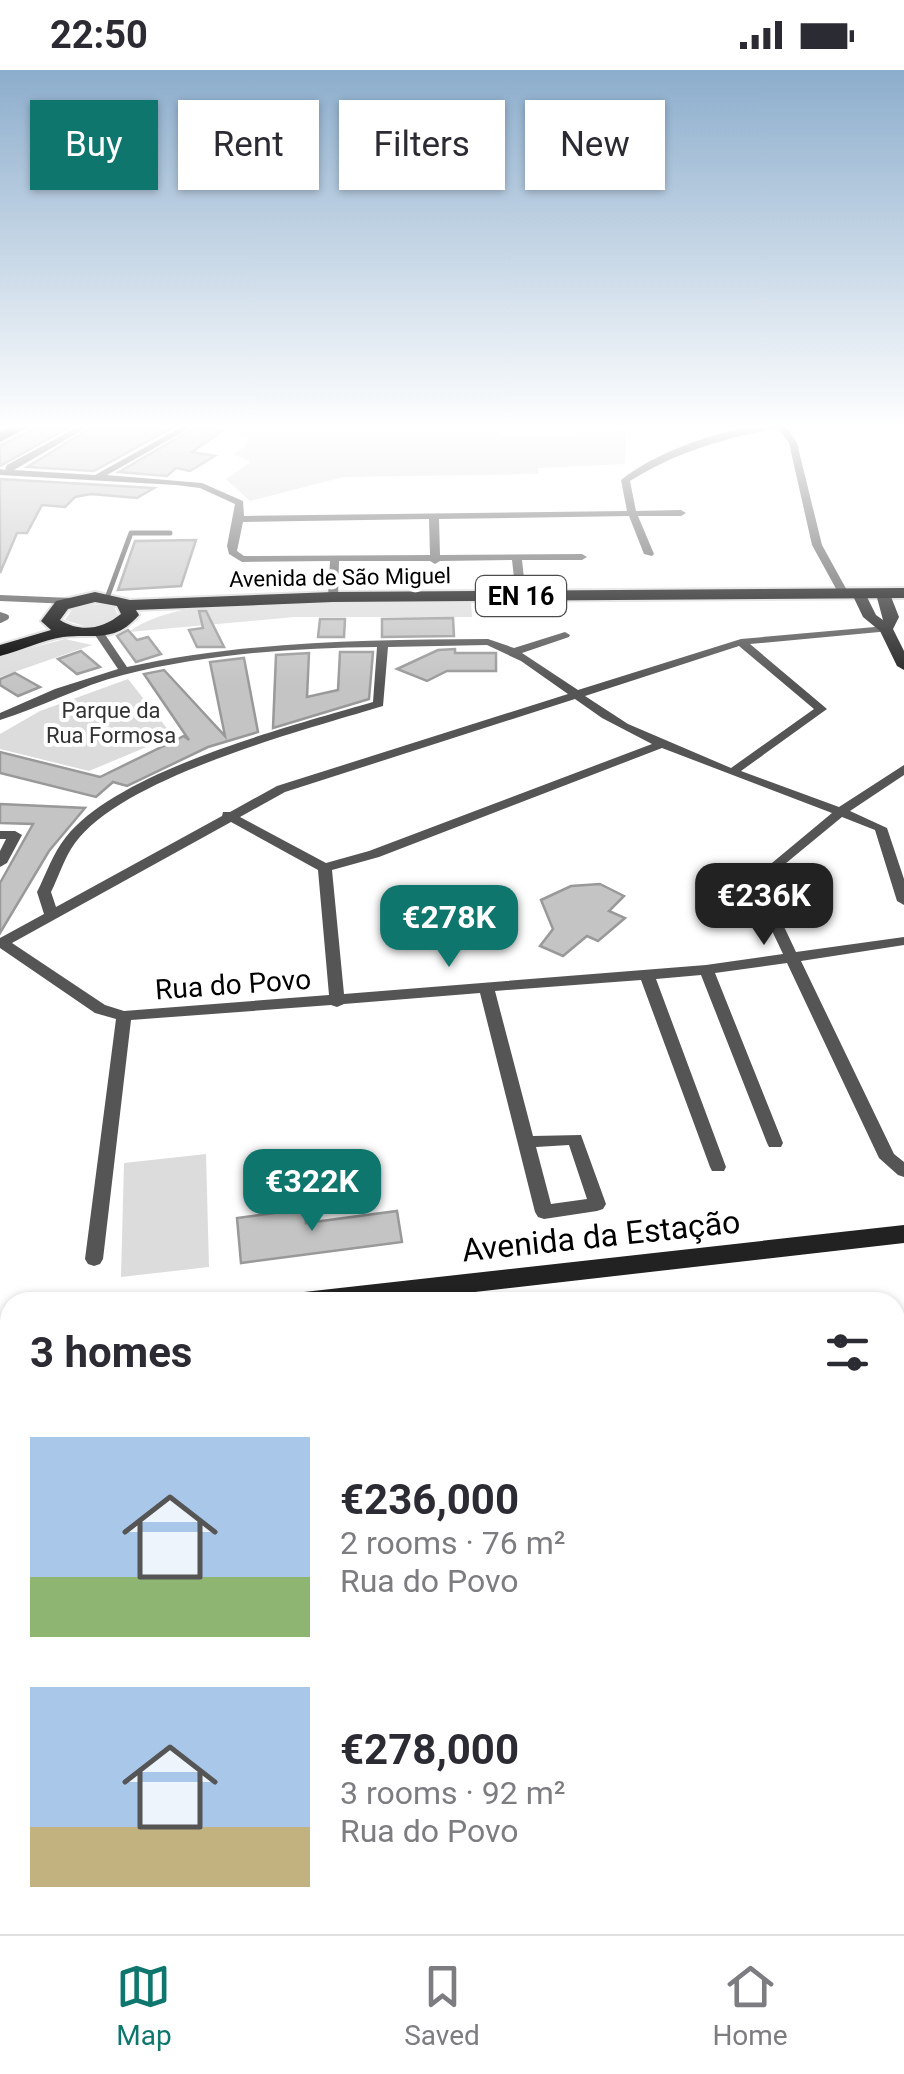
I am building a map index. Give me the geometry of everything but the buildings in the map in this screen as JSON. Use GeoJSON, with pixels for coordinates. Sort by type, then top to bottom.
{"type":"FeatureCollection","features":[{"type":"Feature","properties":{"kind":"main road","name":"EN 16"},"geometry":{"type":"LineString","coordinates":[[851,594],[896,594]]}},
{"type":"Feature","properties":{"kind":"main road","name":"Avenida de São Miguel"},"geometry":{"type":"LineString","coordinates":[[127,613],[333,597],[851,594]]}},
{"type":"Feature","properties":{"kind":"main road"},"geometry":{"type":"LineString","coordinates":[[851,594],[886,629],[904,666]]}},
{"type":"Feature","properties":{"kind":"main road"},"geometry":{"type":"LineString","coordinates":[[886,629],[896,594]]}},
{"type":"Feature","properties":{"kind":"main road","name":"EN 16"},"geometry":{"type":"LineString","coordinates":[[0,648],[56,622],[70,601],[108,598],[127,613],[98,632],[56,622]]}},
{"type":"Feature","properties":{"kind":"main road","name":"Avenida da Estação"},"geometry":{"type":"LineString","coordinates":[[392,1292],[904,1234]]}},
{"type":"Feature","properties":{"kind":"street"},"geometry":{"type":"LineString","coordinates":[[241,511],[243,519],[231,543],[232,552],[242,559],[335,562],[582,557]]}},
{"type":"Feature","properties":{"kind":"street"},"geometry":{"type":"LineString","coordinates":[[809,511],[817,545],[851,594]]}},
{"type":"Feature","properties":{"kind":"street"},"geometry":{"type":"LineString","coordinates":[[632,513],[649,554]]}},
{"type":"Feature","properties":{"kind":"street"},"geometry":{"type":"LineString","coordinates":[[243,519],[681,513]]}},
{"type":"Feature","properties":{"kind":"street"},"geometry":{"type":"LineString","coordinates":[[434,515],[434,561]]}},
{"type":"Feature","properties":{"kind":"street"},"geometry":{"type":"LineString","coordinates":[[518,559],[520,596]]}},
{"type":"Feature","properties":{"kind":"street"},"geometry":{"type":"LineString","coordinates":[[333,597],[335,562]]}},
{"type":"Feature","properties":{"kind":"street"},"geometry":{"type":"LineString","coordinates":[[0,598],[70,601]]}},
{"type":"Feature","properties":{"kind":"street"},"geometry":{"type":"LineString","coordinates":[[14,598],[56,622]]}},
{"type":"Feature","properties":{"kind":"street"},"geometry":{"type":"LineString","coordinates":[[1,944],[281,789],[741,642],[773,636],[886,629]]}},
{"type":"Feature","properties":{"kind":"street"},"geometry":{"type":"LineString","coordinates":[[98,632],[123,669]]}},
{"type":"Feature","properties":{"kind":"street"},"geometry":{"type":"LineString","coordinates":[[517,651],[565,636]]}},
{"type":"Feature","properties":{"kind":"street"},"geometry":{"type":"LineString","coordinates":[[0,718],[38,698],[123,669],[254,647],[488,642],[517,651],[573,693],[663,744],[882,828],[904,901]]}},
{"type":"Feature","properties":{"kind":"street"},"geometry":{"type":"LineString","coordinates":[[735,770],[821,709],[741,642]]}},
{"type":"Feature","properties":{"kind":"street"},"geometry":{"type":"LineString","coordinates":[[51,913],[44,892],[72,838],[91,818],[224,753],[379,704],[383,644]]}},
{"type":"Feature","properties":{"kind":"street"},"geometry":{"type":"LineString","coordinates":[[228,815],[325,868],[374,854],[663,744]]}},
{"type":"Feature","properties":{"kind":"street"},"geometry":{"type":"LineString","coordinates":[[904,769],[842,811],[768,872],[763,897],[887,1158],[904,1171]]}},
{"type":"Feature","properties":{"kind":"street"},"geometry":{"type":"LineString","coordinates":[[0,834],[15,836],[0,862]]}},
{"type":"Feature","properties":{"kind":"street"},"geometry":{"type":"LineString","coordinates":[[325,868],[337,1002]]}},
{"type":"Feature","properties":{"kind":"street","name":"Rua do Povo"},"geometry":{"type":"LineString","coordinates":[[1,944],[100,1009],[124,1016],[706,970],[904,941]]}},
{"type":"Feature","properties":{"kind":"street"},"geometry":{"type":"LineString","coordinates":[[706,970],[774,1143]]}},
{"type":"Feature","properties":{"kind":"street"},"geometry":{"type":"LineString","coordinates":[[647,975],[718,1167]]}},
{"type":"Feature","properties":{"kind":"street"},"geometry":{"type":"LineString","coordinates":[[487,989],[526,1142],[544,1212],[597,1204],[574,1139],[526,1142]]}},
{"type":"Feature","properties":{"kind":"street"},"geometry":{"type":"LineString","coordinates":[[94,1258],[124,1016]]}},
{"type":"Feature","properties":{"kind":"lane"},"geometry":{"type":"LineString","coordinates":[[108,598],[131,532],[170,533]]}},
{"type":"Feature","properties":{"kind":"green space"},"geometry":{"type":"Polygon","coordinates":[[[344,598],[471,601],[472,617],[294,617],[129,632],[158,617],[197,607],[243,602],[344,598]]]}},
{"type":"Feature","properties":{"kind":"green space"},"geometry":{"type":"Polygon","coordinates":[[[90,604],[114,606],[118,617],[90,628],[65,620],[73,608],[90,604]]]}},
{"type":"Feature","properties":{"kind":"green space"},"geometry":{"type":"Polygon","coordinates":[[[65,639],[92,645],[0,677],[0,656],[65,639]]]}},
{"type":"Feature","properties":{"kind":"green space","name":"Parque da Rua Formosa"},"geometry":{"type":"Polygon","coordinates":[[[128,679],[173,736],[89,771],[0,749],[0,734],[40,711],[128,679]]]}},
{"type":"Feature","properties":{"kind":"green space"},"geometry":{"type":"Polygon","coordinates":[[[206,1154],[209,1267],[121,1277],[124,1163],[206,1154]]]}}]}
